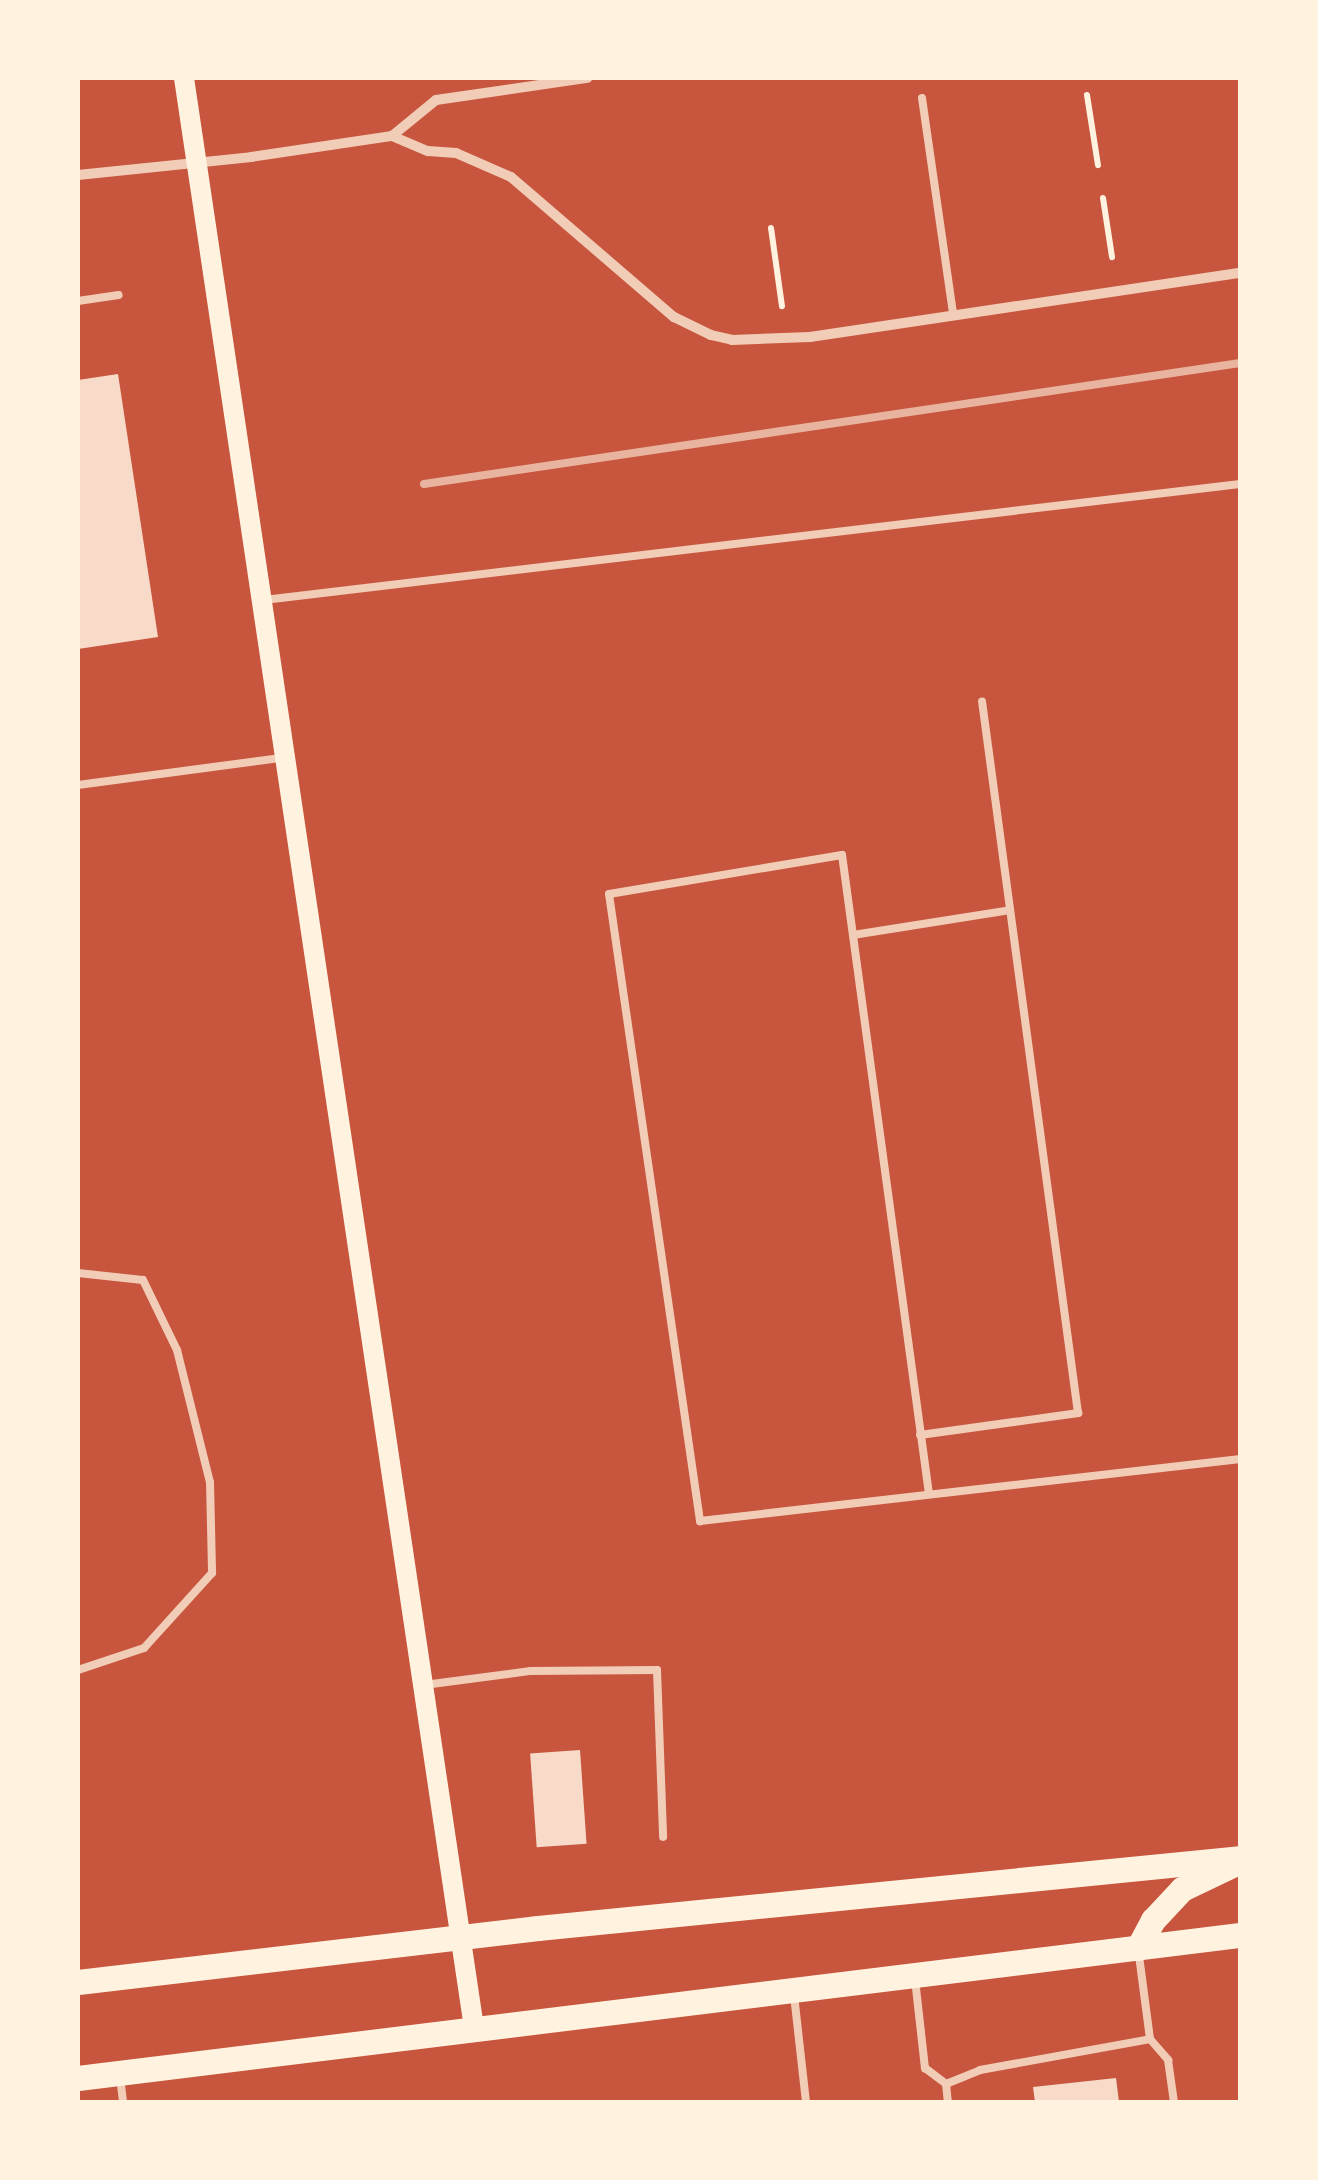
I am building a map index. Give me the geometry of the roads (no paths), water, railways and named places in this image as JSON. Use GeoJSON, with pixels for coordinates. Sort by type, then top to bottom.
{"type":"FeatureCollection","features":[{"type":"Feature","properties":{"kind":"main road"},"geometry":{"type":"LineString","coordinates":[[184,78],[474,2028]]}},
{"type":"Feature","properties":{"kind":"main road"},"geometry":{"type":"LineString","coordinates":[[78,1982],[460,1936],[1240,1860]]}},
{"type":"Feature","properties":{"kind":"main road"},"geometry":{"type":"LineString","coordinates":[[1138,1948],[1152,1920],[1182,1889],[1240,1860]]}},
{"type":"Feature","properties":{"kind":"main road"},"geometry":{"type":"LineString","coordinates":[[78,2078],[1240,1935]]}},
{"type":"Feature","properties":{"kind":"street"},"geometry":{"type":"LineString","coordinates":[[78,176],[251,157],[392,136],[436,100],[586,78]]}},
{"type":"Feature","properties":{"kind":"street"},"geometry":{"type":"LineString","coordinates":[[392,136],[428,151],[467,157],[511,177],[656,303],[710,335],[778,341],[1240,273]]}},
{"type":"Feature","properties":{"kind":"lane"},"geometry":{"type":"LineString","coordinates":[[922,98],[953,314]]}},
{"type":"Feature","properties":{"kind":"lane"},"geometry":{"type":"LineString","coordinates":[[78,301],[119,295]]}},
{"type":"Feature","properties":{"kind":"lane"},"geometry":{"type":"LineString","coordinates":[[264,600],[1240,484]]}},
{"type":"Feature","properties":{"kind":"lane"},"geometry":{"type":"LineString","coordinates":[[920,1435],[1078,1413],[982,701]]}},
{"type":"Feature","properties":{"kind":"lane"},"geometry":{"type":"LineString","coordinates":[[78,785],[288,757]]}},
{"type":"Feature","properties":{"kind":"lane"},"geometry":{"type":"LineString","coordinates":[[929,1494],[842,854],[608,894],[700,1521],[1240,1459]]}},
{"type":"Feature","properties":{"kind":"lane"},"geometry":{"type":"LineString","coordinates":[[853,935],[1010,910]]}},
{"type":"Feature","properties":{"kind":"lane"},"geometry":{"type":"LineString","coordinates":[[78,1273],[144,1280],[177,1350],[210,1482],[212,1573],[144,1648],[78,1670]]}},
{"type":"Feature","properties":{"kind":"lane"},"geometry":{"type":"LineString","coordinates":[[424,1684],[531,1671],[657,1670],[663,1837]]}},
{"type":"Feature","properties":{"kind":"lane"},"geometry":{"type":"LineString","coordinates":[[1138,1948],[1150,2039],[1168,2060],[1174,2102]]}},
{"type":"Feature","properties":{"kind":"lane"},"geometry":{"type":"LineString","coordinates":[[914,1974],[926,2068],[946,2084],[948,2102]]}},
{"type":"Feature","properties":{"kind":"lane"},"geometry":{"type":"LineString","coordinates":[[793,1990],[806,2102]]}},
{"type":"Feature","properties":{"kind":"lane"},"geometry":{"type":"LineString","coordinates":[[946,2084],[980,2070],[1150,2039]]}},
{"type":"Feature","properties":{"kind":"lane"},"geometry":{"type":"LineString","coordinates":[[120,2074],[123,2102]]}},
{"type":"Feature","properties":{"kind":"railway"},"geometry":{"type":"LineString","coordinates":[[424,484],[1240,363]]}}]}
